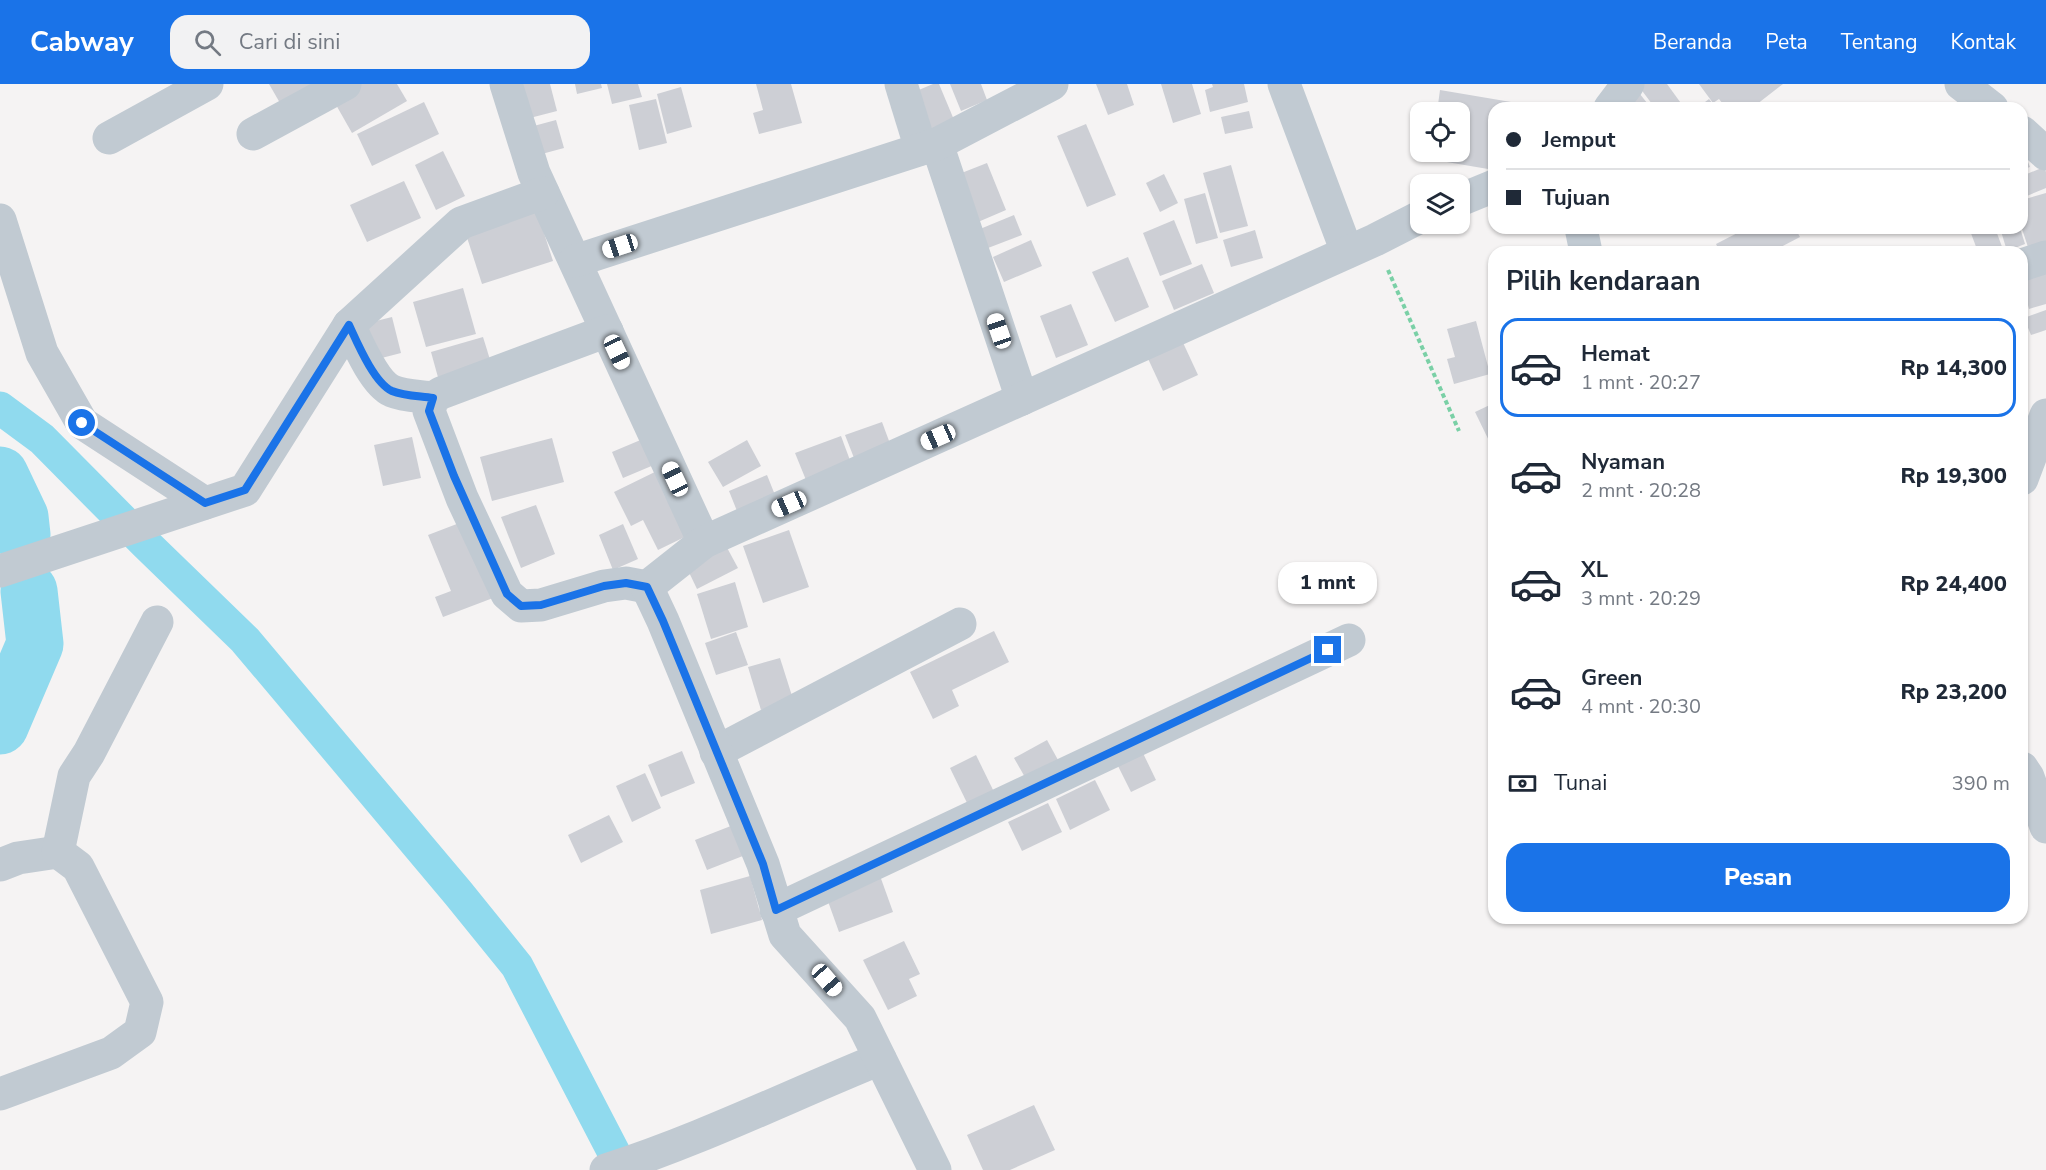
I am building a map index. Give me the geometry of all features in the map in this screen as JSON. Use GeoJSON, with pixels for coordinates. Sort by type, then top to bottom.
{"type":"FeatureCollection","features":[{"type":"Feature","properties":{"kind":"street"},"geometry":{"type":"LineString","coordinates":[[109,138],[207,84]]}},
{"type":"Feature","properties":{"kind":"street"},"geometry":{"type":"LineString","coordinates":[[253,134],[345,84]]}},
{"type":"Feature","properties":{"kind":"street"},"geometry":{"type":"LineString","coordinates":[[506,84],[534,173],[704,542]]}},
{"type":"Feature","properties":{"kind":"street"},"geometry":{"type":"LineString","coordinates":[[901,84],[929,146],[1022,399]]}},
{"type":"Feature","properties":{"kind":"street"},"geometry":{"type":"LineString","coordinates":[[575,261],[929,146],[1052,84]]}},
{"type":"Feature","properties":{"kind":"street"},"geometry":{"type":"LineString","coordinates":[[1284,84],[1361,246]]}},
{"type":"Feature","properties":{"kind":"street"},"geometry":{"type":"LineString","coordinates":[[1615,102],[1628,84]]}},
{"type":"Feature","properties":{"kind":"street"},"geometry":{"type":"LineString","coordinates":[[1961,84],[1984,102]]}},
{"type":"Feature","properties":{"kind":"street"},"geometry":{"type":"LineString","coordinates":[[2028,138],[2046,154]]}},
{"type":"Feature","properties":{"kind":"street"},"geometry":{"type":"LineString","coordinates":[[1470,196],[1488,188]]}},
{"type":"Feature","properties":{"kind":"street"},"geometry":{"type":"LineString","coordinates":[[0,571],[245,490],[349,325],[461,223],[543,193]]}},
{"type":"Feature","properties":{"kind":"street"},"geometry":{"type":"LineString","coordinates":[[0,220],[42,352],[82,423],[205,503]]}},
{"type":"Feature","properties":{"kind":"street"},"geometry":{"type":"LineString","coordinates":[[433,398],[429,411],[454,476],[507,594],[521,606],[541,605],[604,586],[626,583],[647,587],[704,542],[1410,222]]}},
{"type":"Feature","properties":{"kind":"street"},"geometry":{"type":"LineString","coordinates":[[2028,263],[2046,257]]}},
{"type":"Feature","properties":{"kind":"street"},"geometry":{"type":"LineString","coordinates":[[349,325],[371,370],[390,390],[411,396],[433,398],[607,332]]}},
{"type":"Feature","properties":{"kind":"street"},"geometry":{"type":"LineString","coordinates":[[2028,463],[2046,415]]}},
{"type":"Feature","properties":{"kind":"street"},"geometry":{"type":"LineString","coordinates":[[647,587],[763,864],[785,935],[860,1018],[935,1170]]}},
{"type":"Feature","properties":{"kind":"street"},"geometry":{"type":"LineString","coordinates":[[58,852],[74,776],[89,753],[157,622]]}},
{"type":"Feature","properties":{"kind":"street"},"geometry":{"type":"LineString","coordinates":[[716,752],[960,624]]}},
{"type":"Feature","properties":{"kind":"street"},"geometry":{"type":"LineString","coordinates":[[776,910],[1349,640]]}},
{"type":"Feature","properties":{"kind":"street"},"geometry":{"type":"LineString","coordinates":[[2028,777],[2046,827]]}},
{"type":"Feature","properties":{"kind":"street"},"geometry":{"type":"LineString","coordinates":[[0,865],[18,858],[58,852],[78,867],[147,1002],[140,1032],[111,1053],[0,1094]]}},
{"type":"Feature","properties":{"kind":"street"},"geometry":{"type":"LineString","coordinates":[[635,1164],[880,1059]]}},
{"type":"Feature","properties":{"kind":"path"},"geometry":{"type":"LineString","coordinates":[[1361,246],[1459,431]]}},
{"type":"Feature","properties":{"kind":"building"},"geometry":{"type":"Polygon","coordinates":[[[269,84],[315,84],[280,103],[269,84]]]}},
{"type":"Feature","properties":{"kind":"building"},"geometry":{"type":"Polygon","coordinates":[[[352,84],[397,84],[407,101],[352,133],[331,96],[352,84]]]}},
{"type":"Feature","properties":{"kind":"building"},"geometry":{"type":"Polygon","coordinates":[[[518,84],[550,84],[557,111],[526,119],[518,84]]]}},
{"type":"Feature","properties":{"kind":"building"},"geometry":{"type":"Polygon","coordinates":[[[575,84],[601,84],[602,88],[577,94],[575,84]]]}},
{"type":"Feature","properties":{"kind":"building"},"geometry":{"type":"Polygon","coordinates":[[[607,84],[638,84],[642,97],[612,104],[607,84]]]}},
{"type":"Feature","properties":{"kind":"building"},"geometry":{"type":"Polygon","coordinates":[[[756,84],[791,84],[802,123],[759,134],[753,113],[763,110],[756,84]]]}},
{"type":"Feature","properties":{"kind":"building"},"geometry":{"type":"Polygon","coordinates":[[[933,84],[939,84],[957,127],[933,137],[914,92],[933,84]]]}},
{"type":"Feature","properties":{"kind":"building"},"geometry":{"type":"Polygon","coordinates":[[[950,84],[981,84],[987,100],[961,111],[950,84]]]}},
{"type":"Feature","properties":{"kind":"building"},"geometry":{"type":"Polygon","coordinates":[[[1096,84],[1127,84],[1134,105],[1108,115],[1096,84]]]}},
{"type":"Feature","properties":{"kind":"building"},"geometry":{"type":"Polygon","coordinates":[[[1161,84],[1192,84],[1201,114],[1173,123],[1161,84]]]}},
{"type":"Feature","properties":{"kind":"building"},"geometry":{"type":"Polygon","coordinates":[[[1212,84],[1244,84],[1248,102],[1210,112],[1205,90],[1213,87],[1212,84]]]}},
{"type":"Feature","properties":{"kind":"building"},"geometry":{"type":"Polygon","coordinates":[[[1637,84],[1667,84],[1680,102],[1650,102],[1637,84]]]}},
{"type":"Feature","properties":{"kind":"building"},"geometry":{"type":"Polygon","coordinates":[[[1699,84],[1783,84],[1760,102],[1721,102],[1719,99],[1712,102],[1699,84]]]}},
{"type":"Feature","properties":{"kind":"building"},"geometry":{"type":"Polygon","coordinates":[[[681,87],[692,127],[667,134],[657,94],[681,87]]]}},
{"type":"Feature","properties":{"kind":"building"},"geometry":{"type":"Polygon","coordinates":[[[1636,89],[1646,102],[1628,102],[1636,89]]]}},
{"type":"Feature","properties":{"kind":"building"},"geometry":{"type":"Polygon","coordinates":[[[1440,90],[1511,102],[1488,102],[1488,169],[1447,162],[1470,162],[1470,102],[1438,102],[1440,90]]]}},
{"type":"Feature","properties":{"kind":"building"},"geometry":{"type":"Polygon","coordinates":[[[656,99],[667,143],[639,150],[629,105],[656,99]]]}},
{"type":"Feature","properties":{"kind":"building"},"geometry":{"type":"Polygon","coordinates":[[[424,102],[439,134],[372,166],[357,134],[424,102]]]}},
{"type":"Feature","properties":{"kind":"building"},"geometry":{"type":"Polygon","coordinates":[[[1249,111],[1253,128],[1225,134],[1221,117],[1249,111]]]}},
{"type":"Feature","properties":{"kind":"building"},"geometry":{"type":"Polygon","coordinates":[[[556,120],[564,148],[538,155],[530,127],[556,120]]]}},
{"type":"Feature","properties":{"kind":"building"},"geometry":{"type":"Polygon","coordinates":[[[1086,124],[1116,195],[1087,207],[1057,136],[1086,124]]]}},
{"type":"Feature","properties":{"kind":"building"},"geometry":{"type":"Polygon","coordinates":[[[443,151],[465,196],[436,210],[415,165],[443,151]]]}},
{"type":"Feature","properties":{"kind":"building"},"geometry":{"type":"Polygon","coordinates":[[[987,163],[1006,210],[978,222],[959,174],[987,163]]]}},
{"type":"Feature","properties":{"kind":"building"},"geometry":{"type":"Polygon","coordinates":[[[1231,165],[1248,226],[1220,233],[1203,173],[1231,165]]]}},
{"type":"Feature","properties":{"kind":"building"},"geometry":{"type":"Polygon","coordinates":[[[2044,167],[2046,188],[2028,196],[2028,174],[2044,167]]]}},
{"type":"Feature","properties":{"kind":"building"},"geometry":{"type":"Polygon","coordinates":[[[1164,174],[1178,203],[1160,212],[1146,183],[1164,174]]]}},
{"type":"Feature","properties":{"kind":"building"},"geometry":{"type":"Polygon","coordinates":[[[404,181],[421,218],[367,242],[350,205],[404,181]]]}},
{"type":"Feature","properties":{"kind":"building"},"geometry":{"type":"Polygon","coordinates":[[[1205,193],[1218,238],[1196,244],[1184,199],[1205,193]]]}},
{"type":"Feature","properties":{"kind":"building"},"geometry":{"type":"Polygon","coordinates":[[[2046,193],[2046,241],[2028,247],[2024,234],[2028,234],[2028,198],[2046,193]]]}},
{"type":"Feature","properties":{"kind":"building"},"geometry":{"type":"Polygon","coordinates":[[[534,202],[553,261],[482,284],[463,225],[534,202]]]}},
{"type":"Feature","properties":{"kind":"building"},"geometry":{"type":"Polygon","coordinates":[[[1014,215],[1022,235],[988,248],[980,229],[1014,215]]]}},
{"type":"Feature","properties":{"kind":"building"},"geometry":{"type":"Polygon","coordinates":[[[1174,220],[1192,264],[1160,276],[1143,233],[1174,220]]]}},
{"type":"Feature","properties":{"kind":"building"},"geometry":{"type":"Polygon","coordinates":[[[1255,230],[1263,258],[1231,267],[1223,240],[1255,230]]]}},
{"type":"Feature","properties":{"kind":"building"},"geometry":{"type":"Polygon","coordinates":[[[1735,234],[1798,234],[1800,237],[1783,246],[1717,246],[1716,244],[1735,234]]]}},
{"type":"Feature","properties":{"kind":"building"},"geometry":{"type":"Polygon","coordinates":[[[1971,234],[1997,234],[2002,246],[1976,246],[1971,234]]]}},
{"type":"Feature","properties":{"kind":"building"},"geometry":{"type":"Polygon","coordinates":[[[2002,234],[2022,234],[2025,244],[2005,246],[2002,234]]]}},
{"type":"Feature","properties":{"kind":"building"},"geometry":{"type":"Polygon","coordinates":[[[1031,240],[1042,266],[1004,282],[993,257],[1031,240]]]}},
{"type":"Feature","properties":{"kind":"building"},"geometry":{"type":"Polygon","coordinates":[[[1128,257],[1149,307],[1115,322],[1092,272],[1128,257]]]}},
{"type":"Feature","properties":{"kind":"building"},"geometry":{"type":"Polygon","coordinates":[[[1202,264],[1214,293],[1174,310],[1162,281],[1202,264]]]}},
{"type":"Feature","properties":{"kind":"building"},"geometry":{"type":"Polygon","coordinates":[[[2046,269],[2046,304],[2029,309],[2028,274],[2046,269]]]}},
{"type":"Feature","properties":{"kind":"building"},"geometry":{"type":"Polygon","coordinates":[[[463,288],[476,334],[426,347],[413,302],[463,288]]]}},
{"type":"Feature","properties":{"kind":"building"},"geometry":{"type":"Polygon","coordinates":[[[1071,304],[1088,345],[1056,358],[1040,316],[1071,304]]]}},
{"type":"Feature","properties":{"kind":"building"},"geometry":{"type":"Polygon","coordinates":[[[2046,310],[2046,330],[2031,335],[2028,317],[2046,310]]]}},
{"type":"Feature","properties":{"kind":"building"},"geometry":{"type":"Polygon","coordinates":[[[392,317],[401,353],[370,361],[360,325],[392,317]]]}},
{"type":"Feature","properties":{"kind":"building"},"geometry":{"type":"Polygon","coordinates":[[[1476,321],[1488,375],[1454,384],[1447,359],[1455,357],[1447,329],[1476,321]]]}},
{"type":"Feature","properties":{"kind":"building"},"geometry":{"type":"Polygon","coordinates":[[[1179,334],[1198,375],[1163,391],[1144,350],[1179,334]]]}},
{"type":"Feature","properties":{"kind":"building"},"geometry":{"type":"Polygon","coordinates":[[[483,337],[492,366],[439,381],[431,352],[483,337]]]}},
{"type":"Feature","properties":{"kind":"building"},"geometry":{"type":"Polygon","coordinates":[[[1488,406],[1488,439],[1475,412],[1488,406]]]}},
{"type":"Feature","properties":{"kind":"building"},"geometry":{"type":"Polygon","coordinates":[[[882,422],[892,449],[856,463],[845,435],[882,422]]]}},
{"type":"Feature","properties":{"kind":"building"},"geometry":{"type":"Polygon","coordinates":[[[650,436],[661,462],[623,478],[612,452],[650,436]]]}},
{"type":"Feature","properties":{"kind":"building"},"geometry":{"type":"Polygon","coordinates":[[[841,436],[851,463],[806,480],[795,453],[841,436]]]}},
{"type":"Feature","properties":{"kind":"building"},"geometry":{"type":"Polygon","coordinates":[[[412,437],[421,478],[383,486],[374,445],[412,437]]]}},
{"type":"Feature","properties":{"kind":"building"},"geometry":{"type":"Polygon","coordinates":[[[552,438],[564,482],[492,501],[480,457],[552,438]]]}},
{"type":"Feature","properties":{"kind":"building"},"geometry":{"type":"Polygon","coordinates":[[[747,440],[761,466],[723,487],[708,462],[747,440]]]}},
{"type":"Feature","properties":{"kind":"building"},"geometry":{"type":"Polygon","coordinates":[[[663,468],[695,532],[658,550],[643,520],[631,526],[614,492],[663,468]]]}},
{"type":"Feature","properties":{"kind":"building"},"geometry":{"type":"Polygon","coordinates":[[[767,475],[775,495],[737,511],[729,491],[767,475]]]}},
{"type":"Feature","properties":{"kind":"building"},"geometry":{"type":"Polygon","coordinates":[[[536,505],[555,554],[521,568],[501,517],[536,505]]]}},
{"type":"Feature","properties":{"kind":"building"},"geometry":{"type":"Polygon","coordinates":[[[462,522],[493,598],[443,617],[435,597],[451,591],[428,535],[462,522]]]}},
{"type":"Feature","properties":{"kind":"building"},"geometry":{"type":"Polygon","coordinates":[[[623,524],[638,559],[613,570],[599,535],[623,524]]]}},
{"type":"Feature","properties":{"kind":"building"},"geometry":{"type":"Polygon","coordinates":[[[789,530],[809,587],[763,603],[743,546],[789,530]]]}},
{"type":"Feature","properties":{"kind":"building"},"geometry":{"type":"Polygon","coordinates":[[[725,544],[738,568],[697,589],[685,564],[725,544]]]}},
{"type":"Feature","properties":{"kind":"building"},"geometry":{"type":"Polygon","coordinates":[[[735,582],[748,627],[711,639],[697,594],[735,582]]]}},
{"type":"Feature","properties":{"kind":"building"},"geometry":{"type":"Polygon","coordinates":[[[994,631],[1009,662],[952,690],[959,706],[933,719],[910,672],[994,631]]]}},
{"type":"Feature","properties":{"kind":"building"},"geometry":{"type":"Polygon","coordinates":[[[736,632],[748,665],[716,675],[705,643],[736,632]]]}},
{"type":"Feature","properties":{"kind":"building"},"geometry":{"type":"Polygon","coordinates":[[[780,658],[793,699],[761,710],[748,667],[780,658]]]}},
{"type":"Feature","properties":{"kind":"building"},"geometry":{"type":"Polygon","coordinates":[[[1047,740],[1063,769],[1030,786],[1014,758],[1047,740]]]}},
{"type":"Feature","properties":{"kind":"building"},"geometry":{"type":"Polygon","coordinates":[[[1140,747],[1156,780],[1131,792],[1115,760],[1140,747]]]}},
{"type":"Feature","properties":{"kind":"building"},"geometry":{"type":"Polygon","coordinates":[[[682,751],[695,783],[661,797],[648,765],[682,751]]]}},
{"type":"Feature","properties":{"kind":"building"},"geometry":{"type":"Polygon","coordinates":[[[976,755],[996,796],[970,809],[950,768],[976,755]]]}},
{"type":"Feature","properties":{"kind":"building"},"geometry":{"type":"Polygon","coordinates":[[[645,773],[661,808],[632,822],[616,786],[645,773]]]}},
{"type":"Feature","properties":{"kind":"building"},"geometry":{"type":"Polygon","coordinates":[[[1095,780],[1110,810],[1070,830],[1056,799],[1095,780]]]}},
{"type":"Feature","properties":{"kind":"building"},"geometry":{"type":"Polygon","coordinates":[[[1048,803],[1062,832],[1022,851],[1008,822],[1048,803]]]}},
{"type":"Feature","properties":{"kind":"building"},"geometry":{"type":"Polygon","coordinates":[[[609,815],[623,842],[581,863],[568,835],[609,815]]]}},
{"type":"Feature","properties":{"kind":"building"},"geometry":{"type":"Polygon","coordinates":[[[741,822],[753,852],[707,870],[695,840],[741,822]]]}},
{"type":"Feature","properties":{"kind":"building"},"geometry":{"type":"Polygon","coordinates":[[[879,873],[893,912],[839,932],[825,893],[879,873]]]}},
{"type":"Feature","properties":{"kind":"building"},"geometry":{"type":"Polygon","coordinates":[[[750,876],[762,920],[711,934],[700,890],[750,876]]]}},
{"type":"Feature","properties":{"kind":"building"},"geometry":{"type":"Polygon","coordinates":[[[904,941],[920,974],[909,979],[917,996],[888,1010],[863,960],[904,941]]]}},
{"type":"Feature","properties":{"kind":"building"},"geometry":{"type":"Polygon","coordinates":[[[1034,1105],[1055,1150],[1010,1170],[983,1170],[967,1135],[1034,1105]]]}},
{"type":"Feature","properties":{"kind":"waterway"},"geometry":{"type":"LineString","coordinates":[[0,408],[42,439],[245,640],[458,893],[517,966],[623,1170]]}},
{"type":"Feature","properties":{"kind":"waterway"},"geometry":{"type":"LineString","coordinates":[[0,475],[20,517],[22,535]]}},
{"type":"Feature","properties":{"kind":"waterway"},"geometry":{"type":"LineString","coordinates":[[0,726],[35,644],[29,591]]}},
{"type":"Feature","properties":{"kind":"route"},"geometry":{"type":"LineString","coordinates":[[82,423],[205,503],[245,490],[349,325],[371,370],[390,390],[411,396],[433,398],[429,411],[462,498],[507,594],[521,606],[541,605],[604,586],[626,583],[647,587],[763,864],[776,910],[1328,650]]}}]}
